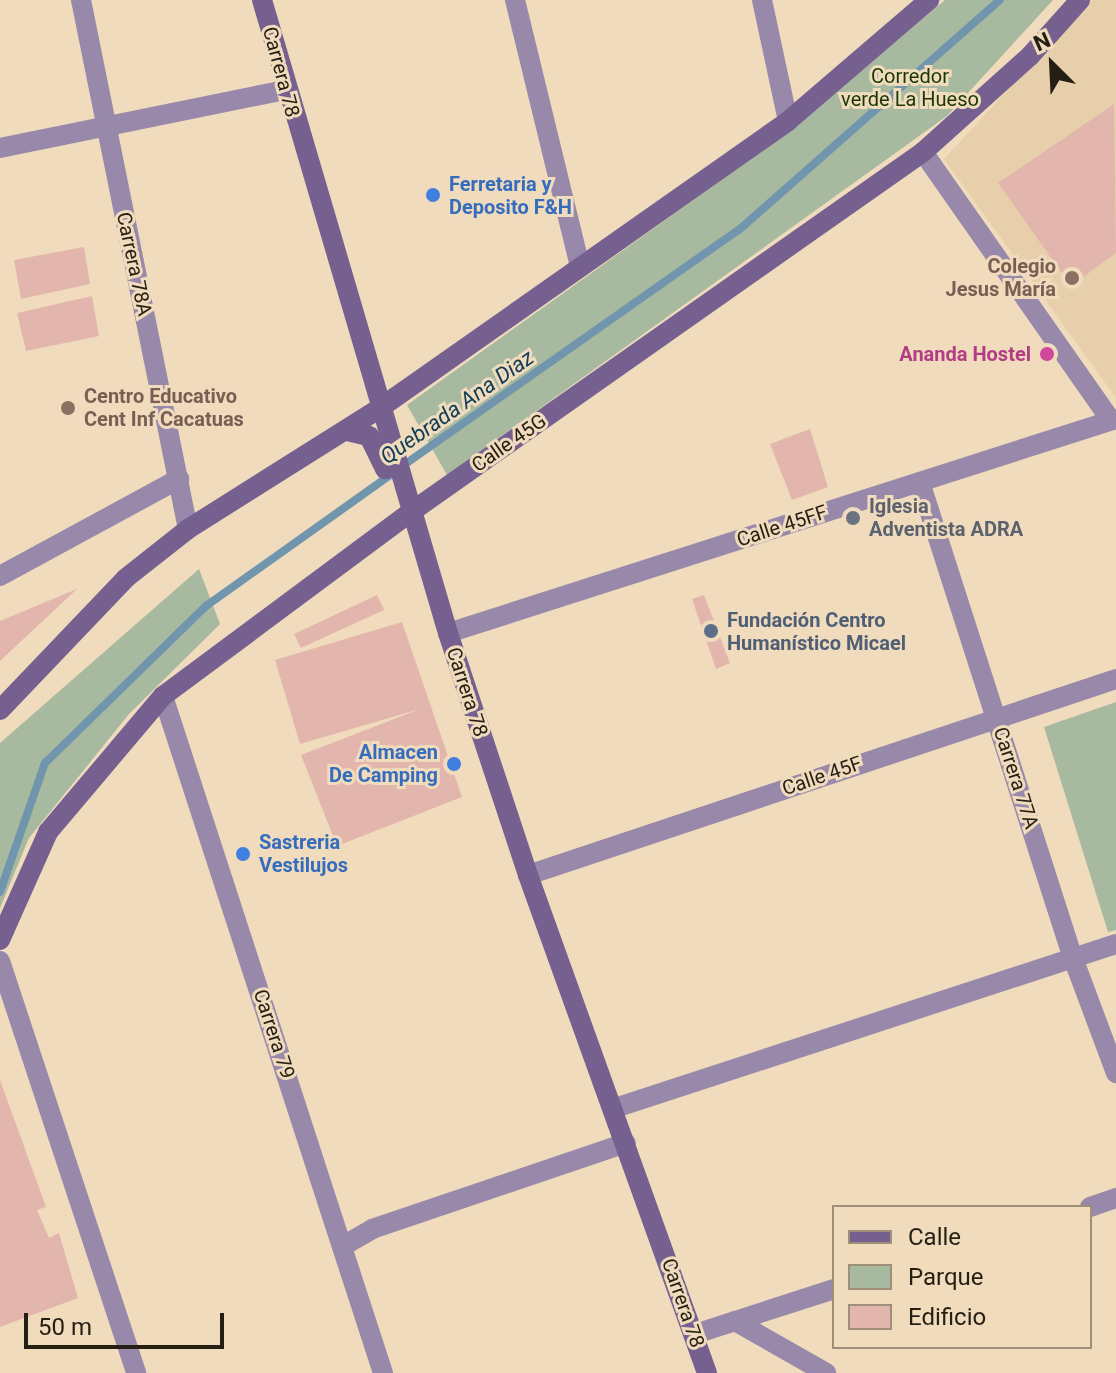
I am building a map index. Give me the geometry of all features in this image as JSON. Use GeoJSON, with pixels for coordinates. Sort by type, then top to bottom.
{"type":"FeatureCollection","features":[{"type":"Feature","properties":{"kind":"street","name":"Carrera 78A"},"geometry":{"type":"LineString","coordinates":[[81,0],[188,529]]}},
{"type":"Feature","properties":{"kind":"street","name":"Carrera 78"},"geometry":{"type":"LineString","coordinates":[[262,0],[284,90],[388,433],[398,488],[411,512],[528,875],[615,1108],[707,1373]]}},
{"type":"Feature","properties":{"kind":"street"},"geometry":{"type":"LineString","coordinates":[[515,0],[580,267]]}},
{"type":"Feature","properties":{"kind":"street"},"geometry":{"type":"LineString","coordinates":[[762,0],[788,121]]}},
{"type":"Feature","properties":{"kind":"street"},"geometry":{"type":"LineString","coordinates":[[0,710],[126,578],[188,529],[347,431],[788,121],[929,0]]}},
{"type":"Feature","properties":{"kind":"street","name":"Calle 45G"},"geometry":{"type":"LineString","coordinates":[[0,940],[48,832],[163,696],[383,532],[923,152],[1030,56],[1080,0]]}},
{"type":"Feature","properties":{"kind":"street"},"geometry":{"type":"LineString","coordinates":[[0,148],[284,90]]}},
{"type":"Feature","properties":{"kind":"street"},"geometry":{"type":"LineString","coordinates":[[923,152],[1113,419]]}},
{"type":"Feature","properties":{"kind":"street","name":"Calle 45FF"},"geometry":{"type":"LineString","coordinates":[[448,633],[1113,419]]}},
{"type":"Feature","properties":{"kind":"street"},"geometry":{"type":"LineString","coordinates":[[347,431],[369,436],[398,488],[394,512],[383,532]]}},
{"type":"Feature","properties":{"kind":"street"},"geometry":{"type":"LineString","coordinates":[[0,576],[179,479]]}},
{"type":"Feature","properties":{"kind":"street","name":"Carrera 77A"},"geometry":{"type":"LineString","coordinates":[[920,482],[1073,958],[1116,1073]]}},
{"type":"Feature","properties":{"kind":"street","name":"Calle 45F"},"geometry":{"type":"LineString","coordinates":[[528,875],[1116,679]]}},
{"type":"Feature","properties":{"kind":"street","name":"Carrera 79"},"geometry":{"type":"LineString","coordinates":[[163,696],[383,1373]]}},
{"type":"Feature","properties":{"kind":"street"},"geometry":{"type":"LineString","coordinates":[[615,1108],[1116,944]]}},
{"type":"Feature","properties":{"kind":"street"},"geometry":{"type":"LineString","coordinates":[[0,961],[136,1373]]}},
{"type":"Feature","properties":{"kind":"street"},"geometry":{"type":"LineString","coordinates":[[343,1246],[372,1229],[626,1143]]}},
{"type":"Feature","properties":{"kind":"street"},"geometry":{"type":"LineString","coordinates":[[1092,1206],[1116,1198]]}},
{"type":"Feature","properties":{"kind":"street"},"geometry":{"type":"LineString","coordinates":[[695,1334],[832,1290]]}},
{"type":"Feature","properties":{"kind":"street"},"geometry":{"type":"LineString","coordinates":[[735,1321],[826,1373]]}},
{"type":"Feature","properties":{"kind":"shaded area","name":"Colegio Jesus María"},"geometry":{"type":"Polygon","coordinates":[[[1091,0],[1116,0],[1116,398],[944,159],[1091,0]]]}},
{"type":"Feature","properties":{"kind":"green space","name":"Corredor verde La Hueso"},"geometry":{"type":"Polygon","coordinates":[[[945,0],[1053,0],[947,116],[447,475],[407,405],[794,128],[945,0]]]}},
{"type":"Feature","properties":{"kind":"green space"},"geometry":{"type":"Polygon","coordinates":[[[199,569],[220,624],[129,714],[29,838],[0,908],[0,743],[199,569]]]}},
{"type":"Feature","properties":{"kind":"green space"},"geometry":{"type":"Polygon","coordinates":[[[1116,702],[1116,930],[1108,932],[1044,727],[1116,702]]]}},
{"type":"Feature","properties":{"kind":"building"},"geometry":{"type":"Polygon","coordinates":[[[1114,104],[1116,253],[1071,286],[998,183],[1114,104]]]}},
{"type":"Feature","properties":{"kind":"building"},"geometry":{"type":"Polygon","coordinates":[[[84,247],[90,284],[21,299],[14,260],[84,247]]]}},
{"type":"Feature","properties":{"kind":"building"},"geometry":{"type":"Polygon","coordinates":[[[92,296],[99,336],[26,351],[17,313],[92,296]]]}},
{"type":"Feature","properties":{"kind":"building"},"geometry":{"type":"Polygon","coordinates":[[[810,429],[828,487],[792,500],[770,444],[810,429]]]}},
{"type":"Feature","properties":{"kind":"building"},"geometry":{"type":"Polygon","coordinates":[[[77,589],[0,661],[0,621],[77,589]]]}},
{"type":"Feature","properties":{"kind":"building"},"geometry":{"type":"Polygon","coordinates":[[[377,595],[384,610],[301,648],[294,634],[377,595]]]}},
{"type":"Feature","properties":{"kind":"building","name":"Fundación Centro Humanístico Micael"},"geometry":{"type":"Polygon","coordinates":[[[704,595],[730,663],[716,669],[692,599],[704,595]]]}},
{"type":"Feature","properties":{"kind":"building"},"geometry":{"type":"Polygon","coordinates":[[[402,622],[462,797],[337,846],[301,755],[420,709],[300,744],[275,660],[402,622]]]}},
{"type":"Feature","properties":{"kind":"building"},"geometry":{"type":"Polygon","coordinates":[[[0,1080],[46,1207],[37,1210],[49,1238],[59,1233],[78,1298],[0,1327],[0,1080]]]}},
{"type":"Feature","properties":{"kind":"waterway","name":"Quebrada Ana Diaz"},"geometry":{"type":"LineString","coordinates":[[401,467],[740,229],[1000,0]]}},
{"type":"Feature","properties":{"kind":"waterway","name":"Quebrada Ana Diaz"},"geometry":{"type":"LineString","coordinates":[[0,892],[45,763],[206,606],[390,475]]}},
{"type":"Feature","properties":{"kind":"place","name":"Ferretaria y Deposito F&H"},"geometry":{"type":"Point","coordinates":[433,195]}},
{"type":"Feature","properties":{"kind":"place","name":"Colegio Jesus María"},"geometry":{"type":"Point","coordinates":[1072,278]}},
{"type":"Feature","properties":{"kind":"place","name":"Ananda Hostel"},"geometry":{"type":"Point","coordinates":[1047,354]}},
{"type":"Feature","properties":{"kind":"place","name":"Centro Educativo Cent Inf Cacatuas"},"geometry":{"type":"Point","coordinates":[68,408]}},
{"type":"Feature","properties":{"kind":"place","name":"Iglesia Adventista ADRA"},"geometry":{"type":"Point","coordinates":[853,518]}},
{"type":"Feature","properties":{"kind":"place","name":"Fundación Centro Humanístico Micael"},"geometry":{"type":"Point","coordinates":[711,631]}},
{"type":"Feature","properties":{"kind":"place","name":"Almacen De Camping"},"geometry":{"type":"Point","coordinates":[454,764]}},
{"type":"Feature","properties":{"kind":"place","name":"Sastreria Vestilujos"},"geometry":{"type":"Point","coordinates":[243,854]}}]}
